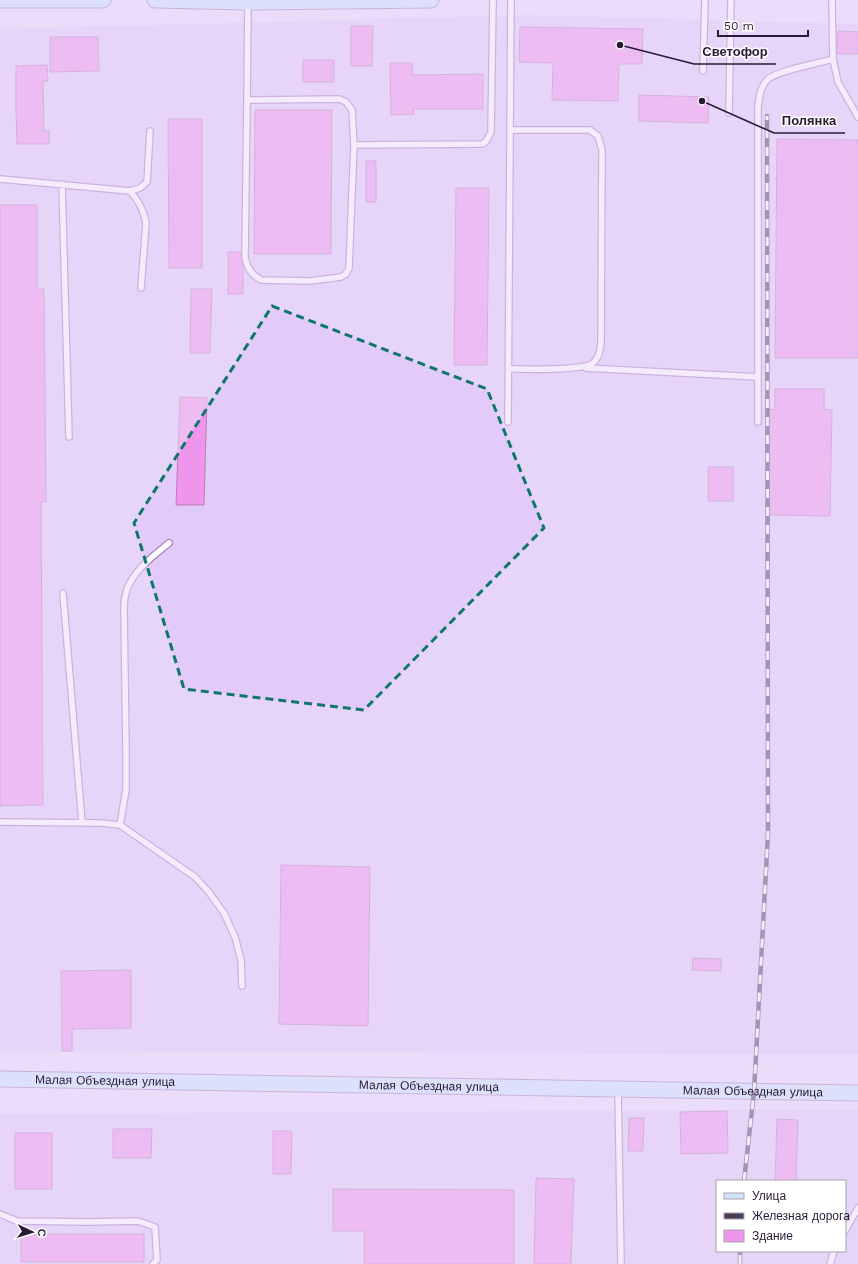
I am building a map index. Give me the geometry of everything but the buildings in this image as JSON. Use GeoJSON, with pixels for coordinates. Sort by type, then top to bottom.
{"type":"FeatureCollection","features":[{"type":"Feature","properties":{"kind":"street"},"geometry":{"type":"LineString","coordinates":[[0,0],[103,0]]}},
{"type":"Feature","properties":{"kind":"street"},"geometry":{"type":"LineString","coordinates":[[155,0],[248,2],[431,0]]}},
{"type":"Feature","properties":{"kind":"street","name":"Малая Объездная улица"},"geometry":{"type":"LineString","coordinates":[[0,1079],[858,1093]]}},
{"type":"Feature","properties":{"kind":"lane"},"geometry":{"type":"LineString","coordinates":[[354,145],[483,144],[488,140],[491,132],[493,0]]}},
{"type":"Feature","properties":{"kind":"lane"},"geometry":{"type":"LineString","coordinates":[[508,422],[511,0]]}},
{"type":"Feature","properties":{"kind":"lane"},"geometry":{"type":"LineString","coordinates":[[703,71],[705,0]]}},
{"type":"Feature","properties":{"kind":"lane"},"geometry":{"type":"LineString","coordinates":[[729,113],[731,0]]}},
{"type":"Feature","properties":{"kind":"lane"},"geometry":{"type":"LineString","coordinates":[[832,0],[833,59],[838,82],[858,117]]}},
{"type":"Feature","properties":{"kind":"lane"},"geometry":{"type":"LineString","coordinates":[[247,100],[339,99],[346,102],[352,110],[354,145],[349,268],[346,274],[341,277],[310,281],[261,280],[254,276],[247,267],[244,257],[248,2]]}},
{"type":"Feature","properties":{"kind":"lane"},"geometry":{"type":"LineString","coordinates":[[758,422],[758,108],[760,93],[768,79],[788,70],[833,59]]}},
{"type":"Feature","properties":{"kind":"lane"},"geometry":{"type":"LineString","coordinates":[[510,130],[590,130],[598,136],[602,150],[601,343],[599,355],[593,364],[582,368]]}},
{"type":"Feature","properties":{"kind":"lane"},"geometry":{"type":"LineString","coordinates":[[0,179],[130,191],[140,188],[147,182],[150,132]]}},
{"type":"Feature","properties":{"kind":"lane"},"geometry":{"type":"LineString","coordinates":[[62,184],[69,437]]}},
{"type":"Feature","properties":{"kind":"lane"},"geometry":{"type":"LineString","coordinates":[[130,191],[145,213],[146,223],[142,288]]}},
{"type":"Feature","properties":{"kind":"lane"},"geometry":{"type":"LineString","coordinates":[[509,369],[582,368],[758,377]]}},
{"type":"Feature","properties":{"kind":"lane"},"geometry":{"type":"LineString","coordinates":[[120,825],[126,790],[124,608],[126,591],[133,577],[148,560],[169,543]]}},
{"type":"Feature","properties":{"kind":"lane"},"geometry":{"type":"LineString","coordinates":[[63,593],[82,824]]}},
{"type":"Feature","properties":{"kind":"lane"},"geometry":{"type":"LineString","coordinates":[[0,822],[101,823],[120,825],[194,877],[208,891],[224,913],[235,937],[241,960],[242,986]]}},
{"type":"Feature","properties":{"kind":"lane"},"geometry":{"type":"LineString","coordinates":[[618,1089],[621,1264]]}},
{"type":"Feature","properties":{"kind":"lane"},"geometry":{"type":"LineString","coordinates":[[846,1229],[858,1208]]}},
{"type":"Feature","properties":{"kind":"lane"},"geometry":{"type":"LineString","coordinates":[[0,1214],[17,1221],[138,1221],[155,1227],[157,1260],[153,1264]]}},
{"type":"Feature","properties":{"kind":"lane"},"geometry":{"type":"LineString","coordinates":[[830,1264],[834,1252]]}},
{"type":"Feature","properties":{"kind":"highlighted area"},"geometry":{"type":"Polygon","coordinates":[[[272,306],[487,389],[544,528],[364,710],[184,689],[134,523],[272,306]]]}},
{"type":"Feature","properties":{"kind":"shaded area"},"geometry":{"type":"Polygon","coordinates":[[[528,15],[858,24],[858,1054],[0,1051],[0,29],[528,15]]]}},
{"type":"Feature","properties":{"kind":"shaded area"},"geometry":{"type":"Polygon","coordinates":[[[858,1109],[858,1264],[0,1264],[0,1114],[858,1109]]]}},
{"type":"Feature","properties":{"kind":"railway"},"geometry":{"type":"LineString","coordinates":[[744,1180],[754,1092],[768,833],[767,116]]}},
{"type":"Feature","properties":{"kind":"railway"},"geometry":{"type":"LineString","coordinates":[[740,1252],[740,1264]]}},
{"type":"Feature","properties":{"kind":"place","name":"Светофор"},"geometry":{"type":"Point","coordinates":[620,45]}},
{"type":"Feature","properties":{"kind":"place","name":"Полянка"},"geometry":{"type":"Point","coordinates":[702,101]}}]}
